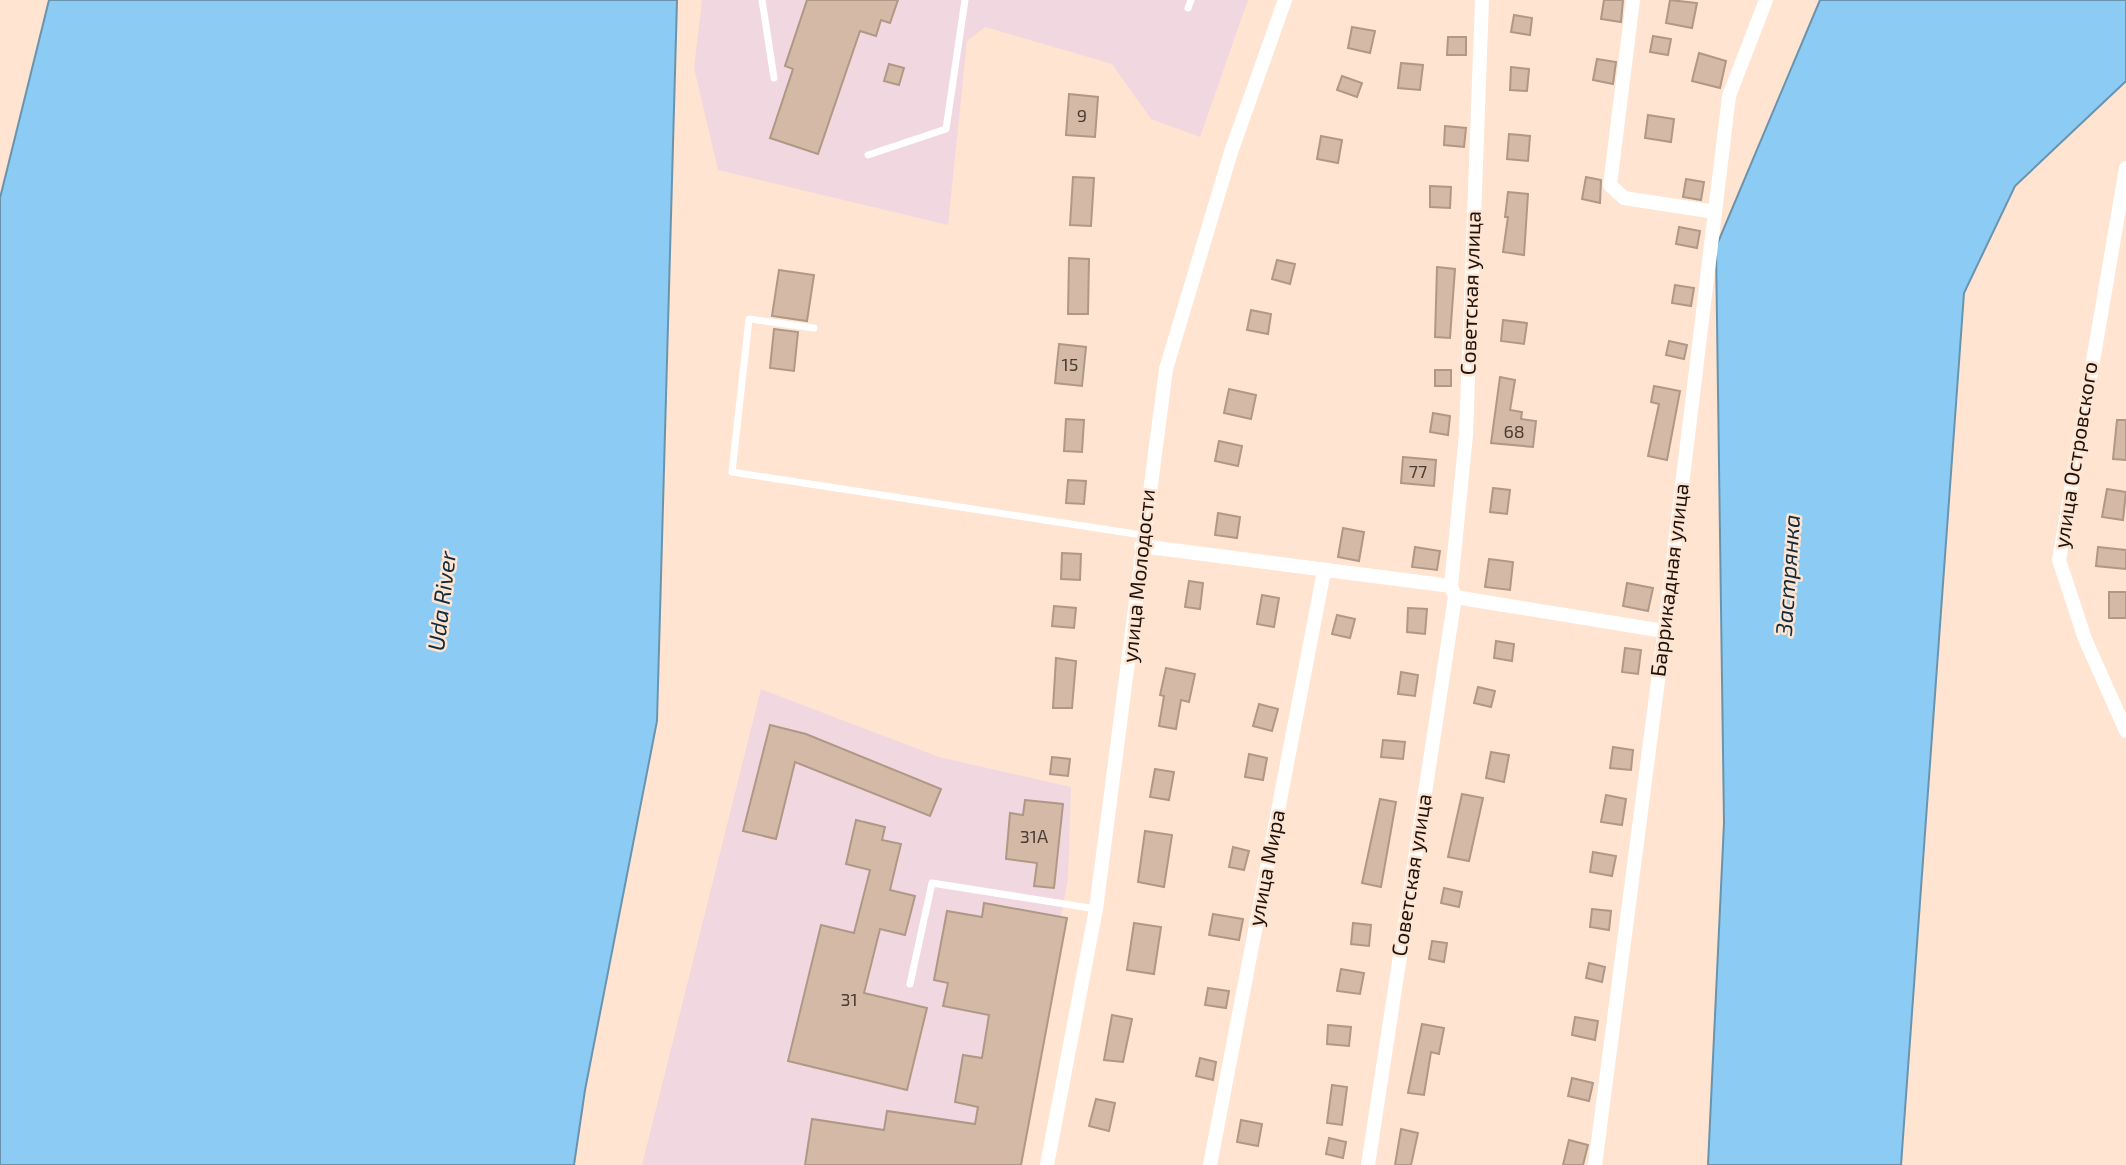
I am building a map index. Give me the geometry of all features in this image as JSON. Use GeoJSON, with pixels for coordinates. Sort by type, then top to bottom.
{"type":"FeatureCollection","features":[{"type":"Feature","properties":{"kind":"street","name":"улица Молодости"},"geometry":{"type":"LineString","coordinates":[[1047,1165],[1096,909],[1130,661],[1141,540],[1166,369],[1231,152],[1285,0]]}},
{"type":"Feature","properties":{"kind":"street","name":"Советская улица"},"geometry":{"type":"LineString","coordinates":[[1368,1165],[1453,591],[1466,435],[1482,0]]}},
{"type":"Feature","properties":{"kind":"street"},"geometry":{"type":"LineString","coordinates":[[1633,0],[1610,185],[1624,198],[1715,212]]}},
{"type":"Feature","properties":{"kind":"street","name":"Баррикадная улица"},"geometry":{"type":"LineString","coordinates":[[1595,1165],[1730,96],[1766,0]]}},
{"type":"Feature","properties":{"kind":"street","name":"улица Островского"},"geometry":{"type":"LineString","coordinates":[[2126,168],[2059,560],[2085,639],[2126,731]]}},
{"type":"Feature","properties":{"kind":"street"},"geometry":{"type":"LineString","coordinates":[[1141,540],[1453,591],[1664,631]]}},
{"type":"Feature","properties":{"kind":"street","name":"улица Мира"},"geometry":{"type":"LineString","coordinates":[[1210,1165],[1324,572]]}},
{"type":"Feature","properties":{"kind":"lane"},"geometry":{"type":"LineString","coordinates":[[762,0],[774,78]]}},
{"type":"Feature","properties":{"kind":"lane"},"geometry":{"type":"LineString","coordinates":[[868,155],[946,129],[965,0]]}},
{"type":"Feature","properties":{"kind":"lane"},"geometry":{"type":"LineString","coordinates":[[814,328],[749,319],[732,472],[1141,540]]}},
{"type":"Feature","properties":{"kind":"lane"},"geometry":{"type":"LineString","coordinates":[[910,984],[932,883],[1096,909]]}},
{"type":"Feature","properties":{"kind":"shaded area"},"geometry":{"type":"Polygon","coordinates":[[[702,0],[1248,0],[1200,137],[1151,119],[1112,64],[985,27],[967,41],[948,225],[718,170],[694,68],[702,0]]]}},
{"type":"Feature","properties":{"kind":"shaded area"},"geometry":{"type":"Polygon","coordinates":[[[761,689],[939,757],[1071,787],[1068,879],[1013,1165],[642,1165],[761,689]]]}},
{"type":"Feature","properties":{"kind":"water","name":"Uda River"},"geometry":{"type":"Polygon","coordinates":[[[49,0],[677,0],[657,721],[585,1090],[574,1165],[0,1165],[0,198],[49,0]]]}},
{"type":"Feature","properties":{"kind":"water","name":"Застрянка"},"geometry":{"type":"Polygon","coordinates":[[[1820,0],[2126,0],[2126,81],[2015,186],[1964,293],[1901,1165],[1708,1165],[1724,823],[1716,247],[1820,0]]]}},
{"type":"Feature","properties":{"kind":"building"},"geometry":{"type":"Polygon","coordinates":[[[807,0],[898,0],[890,23],[881,20],[876,36],[860,31],[818,154],[770,138],[793,69],[785,66],[807,0]]]}},
{"type":"Feature","properties":{"kind":"building"},"geometry":{"type":"Polygon","coordinates":[[[1604,0],[1623,0],[1621,22],[1601,19],[1604,0]]]}},
{"type":"Feature","properties":{"kind":"building"},"geometry":{"type":"Polygon","coordinates":[[[1670,0],[1697,3],[1692,28],[1666,23],[1670,0]]]}},
{"type":"Feature","properties":{"kind":"building"},"geometry":{"type":"Polygon","coordinates":[[[1514,15],[1532,18],[1530,35],[1511,32],[1514,15]]]}},
{"type":"Feature","properties":{"kind":"building"},"geometry":{"type":"Polygon","coordinates":[[[1352,27],[1375,31],[1370,53],[1348,48],[1352,27]]]}},
{"type":"Feature","properties":{"kind":"building"},"geometry":{"type":"Polygon","coordinates":[[[1653,36],[1671,39],[1668,55],[1650,52],[1653,36]]]}},
{"type":"Feature","properties":{"kind":"building"},"geometry":{"type":"Polygon","coordinates":[[[1448,37],[1466,37],[1466,55],[1447,55],[1448,37]]]}},
{"type":"Feature","properties":{"kind":"building"},"geometry":{"type":"Polygon","coordinates":[[[1699,53],[1726,61],[1720,88],[1692,81],[1699,53]]]}},
{"type":"Feature","properties":{"kind":"building"},"geometry":{"type":"Polygon","coordinates":[[[1597,59],[1616,62],[1613,84],[1593,80],[1597,59]]]}},
{"type":"Feature","properties":{"kind":"building"},"geometry":{"type":"Polygon","coordinates":[[[1401,63],[1423,65],[1420,90],[1398,88],[1401,63]]]}},
{"type":"Feature","properties":{"kind":"building"},"geometry":{"type":"Polygon","coordinates":[[[889,64],[904,68],[899,85],[884,81],[889,64]]]}},
{"type":"Feature","properties":{"kind":"building"},"geometry":{"type":"Polygon","coordinates":[[[1511,67],[1529,69],[1527,91],[1510,90],[1511,67]]]}},
{"type":"Feature","properties":{"kind":"building"},"geometry":{"type":"Polygon","coordinates":[[[1342,76],[1362,83],[1357,97],[1337,90],[1342,76]]]}},
{"type":"Feature","properties":{"kind":"building"},"geometry":{"type":"Polygon","coordinates":[[[1069,94],[1098,97],[1095,137],[1066,135],[1069,94]]]}},
{"type":"Feature","properties":{"kind":"building"},"geometry":{"type":"Polygon","coordinates":[[[1648,115],[1674,119],[1671,142],[1645,138],[1648,115]]]}},
{"type":"Feature","properties":{"kind":"building"},"geometry":{"type":"Polygon","coordinates":[[[1445,126],[1466,128],[1464,147],[1444,145],[1445,126]]]}},
{"type":"Feature","properties":{"kind":"building"},"geometry":{"type":"Polygon","coordinates":[[[1509,134],[1530,136],[1528,161],[1507,159],[1509,134]]]}},
{"type":"Feature","properties":{"kind":"building"},"geometry":{"type":"Polygon","coordinates":[[[1321,136],[1342,140],[1338,163],[1317,159],[1321,136]]]}},
{"type":"Feature","properties":{"kind":"building"},"geometry":{"type":"Polygon","coordinates":[[[1073,177],[1094,178],[1091,226],[1070,225],[1073,177]]]}},
{"type":"Feature","properties":{"kind":"building"},"geometry":{"type":"Polygon","coordinates":[[[1586,177],[1601,180],[1600,203],[1582,199],[1586,177]]]}},
{"type":"Feature","properties":{"kind":"building"},"geometry":{"type":"Polygon","coordinates":[[[1686,179],[1704,182],[1701,200],[1683,197],[1686,179]]]}},
{"type":"Feature","properties":{"kind":"building"},"geometry":{"type":"Polygon","coordinates":[[[1430,186],[1451,187],[1450,208],[1430,207],[1430,186]]]}},
{"type":"Feature","properties":{"kind":"building"},"geometry":{"type":"Polygon","coordinates":[[[1508,192],[1528,194],[1524,255],[1503,252],[1508,192]]]}},
{"type":"Feature","properties":{"kind":"building"},"geometry":{"type":"Polygon","coordinates":[[[1679,227],[1700,231],[1697,248],[1676,244],[1679,227]]]}},
{"type":"Feature","properties":{"kind":"building"},"geometry":{"type":"Polygon","coordinates":[[[1069,258],[1089,259],[1088,314],[1068,314],[1069,258]]]}},
{"type":"Feature","properties":{"kind":"building"},"geometry":{"type":"Polygon","coordinates":[[[1277,260],[1295,264],[1290,284],[1272,279],[1277,260]]]}},
{"type":"Feature","properties":{"kind":"building"},"geometry":{"type":"Polygon","coordinates":[[[1437,267],[1455,269],[1450,338],[1435,337],[1437,267]]]}},
{"type":"Feature","properties":{"kind":"building"},"geometry":{"type":"Polygon","coordinates":[[[779,270],[814,275],[807,321],[772,316],[779,270]]]}},
{"type":"Feature","properties":{"kind":"building"},"geometry":{"type":"Polygon","coordinates":[[[1675,285],[1694,288],[1691,306],[1672,303],[1675,285]]]}},
{"type":"Feature","properties":{"kind":"building"},"geometry":{"type":"Polygon","coordinates":[[[1251,310],[1271,314],[1268,334],[1247,330],[1251,310]]]}},
{"type":"Feature","properties":{"kind":"building"},"geometry":{"type":"Polygon","coordinates":[[[1503,320],[1527,323],[1524,344],[1501,341],[1503,320]]]}},
{"type":"Feature","properties":{"kind":"building"},"geometry":{"type":"Polygon","coordinates":[[[774,329],[798,332],[794,371],[770,368],[774,329]]]}},
{"type":"Feature","properties":{"kind":"building"},"geometry":{"type":"Polygon","coordinates":[[[1669,341],[1687,345],[1684,359],[1666,355],[1669,341]]]}},
{"type":"Feature","properties":{"kind":"building"},"geometry":{"type":"Polygon","coordinates":[[[1059,344],[1086,347],[1082,386],[1055,383],[1059,344]]]}},
{"type":"Feature","properties":{"kind":"building"},"geometry":{"type":"Polygon","coordinates":[[[1435,370],[1451,370],[1451,386],[1435,386],[1435,370]]]}},
{"type":"Feature","properties":{"kind":"building"},"geometry":{"type":"Polygon","coordinates":[[[1500,377],[1515,380],[1510,410],[1522,412],[1521,419],[1536,421],[1533,447],[1491,443],[1500,377]]]}},
{"type":"Feature","properties":{"kind":"building"},"geometry":{"type":"Polygon","coordinates":[[[1654,386],[1680,391],[1667,460],[1648,456],[1659,404],[1651,402],[1654,386]]]}},
{"type":"Feature","properties":{"kind":"building"},"geometry":{"type":"Polygon","coordinates":[[[1229,389],[1256,395],[1251,419],[1224,413],[1229,389]]]}},
{"type":"Feature","properties":{"kind":"building"},"geometry":{"type":"Polygon","coordinates":[[[1433,413],[1450,416],[1448,435],[1430,432],[1433,413]]]}},
{"type":"Feature","properties":{"kind":"building"},"geometry":{"type":"Polygon","coordinates":[[[1066,419],[1084,420],[1082,452],[1064,451],[1066,419]]]}},
{"type":"Feature","properties":{"kind":"building"},"geometry":{"type":"Polygon","coordinates":[[[2117,420],[2126,420],[2126,460],[2113,459],[2117,420]]]}},
{"type":"Feature","properties":{"kind":"building"},"geometry":{"type":"Polygon","coordinates":[[[1219,441],[1242,446],[1238,466],[1215,461],[1219,441]]]}},
{"type":"Feature","properties":{"kind":"building"},"geometry":{"type":"Polygon","coordinates":[[[1403,457],[1436,460],[1434,486],[1401,483],[1403,457]]]}},
{"type":"Feature","properties":{"kind":"building"},"geometry":{"type":"Polygon","coordinates":[[[1068,480],[1086,481],[1084,504],[1066,503],[1068,480]]]}},
{"type":"Feature","properties":{"kind":"building"},"geometry":{"type":"Polygon","coordinates":[[[1493,488],[1510,490],[1507,514],[1490,512],[1493,488]]]}},
{"type":"Feature","properties":{"kind":"building"},"geometry":{"type":"Polygon","coordinates":[[[2107,489],[2126,492],[2123,520],[2102,517],[2107,489]]]}},
{"type":"Feature","properties":{"kind":"building"},"geometry":{"type":"Polygon","coordinates":[[[1218,513],[1240,517],[1237,538],[1215,535],[1218,513]]]}},
{"type":"Feature","properties":{"kind":"building"},"geometry":{"type":"Polygon","coordinates":[[[1343,528],[1364,532],[1359,561],[1338,557],[1343,528]]]}},
{"type":"Feature","properties":{"kind":"building"},"geometry":{"type":"Polygon","coordinates":[[[1415,547],[1440,551],[1437,570],[1412,567],[1415,547]]]}},
{"type":"Feature","properties":{"kind":"building"},"geometry":{"type":"Polygon","coordinates":[[[2098,547],[2126,550],[2126,569],[2096,566],[2098,547]]]}},
{"type":"Feature","properties":{"kind":"building"},"geometry":{"type":"Polygon","coordinates":[[[1062,553],[1081,554],[1080,580],[1061,579],[1062,553]]]}},
{"type":"Feature","properties":{"kind":"building"},"geometry":{"type":"Polygon","coordinates":[[[1489,559],[1513,562],[1510,590],[1485,587],[1489,559]]]}},
{"type":"Feature","properties":{"kind":"building"},"geometry":{"type":"Polygon","coordinates":[[[1189,581],[1203,583],[1200,609],[1185,607],[1189,581]]]}},
{"type":"Feature","properties":{"kind":"building"},"geometry":{"type":"Polygon","coordinates":[[[1627,583],[1653,588],[1648,611],[1623,606],[1627,583]]]}},
{"type":"Feature","properties":{"kind":"building"},"geometry":{"type":"Polygon","coordinates":[[[2109,592],[2126,592],[2126,618],[2109,618],[2109,592]]]}},
{"type":"Feature","properties":{"kind":"building"},"geometry":{"type":"Polygon","coordinates":[[[1262,595],[1279,598],[1274,627],[1257,624],[1262,595]]]}},
{"type":"Feature","properties":{"kind":"building"},"geometry":{"type":"Polygon","coordinates":[[[1054,606],[1076,608],[1074,628],[1052,626],[1054,606]]]}},
{"type":"Feature","properties":{"kind":"building"},"geometry":{"type":"Polygon","coordinates":[[[1408,608],[1427,609],[1425,634],[1407,632],[1408,608]]]}},
{"type":"Feature","properties":{"kind":"building"},"geometry":{"type":"Polygon","coordinates":[[[1337,615],[1355,619],[1350,638],[1332,634],[1337,615]]]}},
{"type":"Feature","properties":{"kind":"building"},"geometry":{"type":"Polygon","coordinates":[[[1496,641],[1514,644],[1512,661],[1494,658],[1496,641]]]}},
{"type":"Feature","properties":{"kind":"building"},"geometry":{"type":"Polygon","coordinates":[[[1625,648],[1641,650],[1638,674],[1622,672],[1625,648]]]}},
{"type":"Feature","properties":{"kind":"building"},"geometry":{"type":"Polygon","coordinates":[[[1056,658],[1076,661],[1072,708],[1053,708],[1056,658]]]}},
{"type":"Feature","properties":{"kind":"building"},"geometry":{"type":"Polygon","coordinates":[[[1166,668],[1195,674],[1189,702],[1181,700],[1176,729],[1159,726],[1164,696],[1160,695],[1166,668]]]}},
{"type":"Feature","properties":{"kind":"building"},"geometry":{"type":"Polygon","coordinates":[[[1401,672],[1418,675],[1415,696],[1398,694],[1401,672]]]}},
{"type":"Feature","properties":{"kind":"building"},"geometry":{"type":"Polygon","coordinates":[[[1478,687],[1495,691],[1491,707],[1474,703],[1478,687]]]}},
{"type":"Feature","properties":{"kind":"building"},"geometry":{"type":"Polygon","coordinates":[[[1259,704],[1278,709],[1272,731],[1253,726],[1259,704]]]}},
{"type":"Feature","properties":{"kind":"building"},"geometry":{"type":"Polygon","coordinates":[[[770,725],[806,734],[941,789],[930,816],[795,762],[776,839],[743,831],[770,725]]]}},
{"type":"Feature","properties":{"kind":"building"},"geometry":{"type":"Polygon","coordinates":[[[1383,740],[1405,742],[1403,759],[1381,757],[1383,740]]]}},
{"type":"Feature","properties":{"kind":"building"},"geometry":{"type":"Polygon","coordinates":[[[1613,747],[1633,750],[1631,770],[1610,768],[1613,747]]]}},
{"type":"Feature","properties":{"kind":"building"},"geometry":{"type":"Polygon","coordinates":[[[1491,752],[1509,755],[1504,782],[1486,778],[1491,752]]]}},
{"type":"Feature","properties":{"kind":"building"},"geometry":{"type":"Polygon","coordinates":[[[1249,754],[1267,758],[1263,780],[1245,777],[1249,754]]]}},
{"type":"Feature","properties":{"kind":"building"},"geometry":{"type":"Polygon","coordinates":[[[1052,757],[1070,759],[1068,776],[1050,774],[1052,757]]]}},
{"type":"Feature","properties":{"kind":"building"},"geometry":{"type":"Polygon","coordinates":[[[1155,769],[1174,772],[1169,800],[1150,797],[1155,769]]]}},
{"type":"Feature","properties":{"kind":"building"},"geometry":{"type":"Polygon","coordinates":[[[1462,794],[1483,798],[1469,861],[1448,857],[1462,794]]]}},
{"type":"Feature","properties":{"kind":"building"},"geometry":{"type":"Polygon","coordinates":[[[1606,795],[1626,799],[1622,825],[1601,822],[1606,795]]]}},
{"type":"Feature","properties":{"kind":"building"},"geometry":{"type":"Polygon","coordinates":[[[1380,799],[1396,802],[1381,887],[1362,883],[1380,799]]]}},
{"type":"Feature","properties":{"kind":"building"},"geometry":{"type":"Polygon","coordinates":[[[1025,800],[1063,804],[1054,888],[1034,886],[1037,863],[1006,859],[1010,813],[1023,815],[1025,800]]]}},
{"type":"Feature","properties":{"kind":"building"},"geometry":{"type":"Polygon","coordinates":[[[856,820],[885,827],[882,840],[901,844],[890,890],[915,896],[905,935],[880,929],[864,993],[927,1008],[907,1090],[788,1061],[821,925],[854,933],[870,870],[846,864],[856,820]]]}},
{"type":"Feature","properties":{"kind":"building"},"geometry":{"type":"Polygon","coordinates":[[[1145,831],[1172,835],[1164,887],[1138,882],[1145,831]]]}},
{"type":"Feature","properties":{"kind":"building"},"geometry":{"type":"Polygon","coordinates":[[[1233,847],[1249,851],[1244,870],[1229,867],[1233,847]]]}},
{"type":"Feature","properties":{"kind":"building"},"geometry":{"type":"Polygon","coordinates":[[[1593,852],[1616,856],[1612,876],[1590,872],[1593,852]]]}},
{"type":"Feature","properties":{"kind":"building"},"geometry":{"type":"Polygon","coordinates":[[[1444,888],[1462,892],[1459,907],[1441,903],[1444,888]]]}},
{"type":"Feature","properties":{"kind":"building"},"geometry":{"type":"Polygon","coordinates":[[[984,903],[1067,918],[1021,1165],[805,1165],[812,1119],[884,1130],[887,1111],[975,1124],[978,1107],[955,1102],[963,1055],[982,1058],[989,1015],[943,1006],[948,983],[934,980],[947,911],[982,917],[984,903]]]}},
{"type":"Feature","properties":{"kind":"building"},"geometry":{"type":"Polygon","coordinates":[[[1592,909],[1611,911],[1609,930],[1590,927],[1592,909]]]}},
{"type":"Feature","properties":{"kind":"building"},"geometry":{"type":"Polygon","coordinates":[[[1213,914],[1243,919],[1239,940],[1209,935],[1213,914]]]}},
{"type":"Feature","properties":{"kind":"building"},"geometry":{"type":"Polygon","coordinates":[[[1134,923],[1161,927],[1154,974],[1127,970],[1134,923]]]}},
{"type":"Feature","properties":{"kind":"building"},"geometry":{"type":"Polygon","coordinates":[[[1353,923],[1371,925],[1369,946],[1351,944],[1353,923]]]}},
{"type":"Feature","properties":{"kind":"building"},"geometry":{"type":"Polygon","coordinates":[[[1432,941],[1447,943],[1444,962],[1429,959],[1432,941]]]}},
{"type":"Feature","properties":{"kind":"building"},"geometry":{"type":"Polygon","coordinates":[[[1589,963],[1605,967],[1602,982],[1586,978],[1589,963]]]}},
{"type":"Feature","properties":{"kind":"building"},"geometry":{"type":"Polygon","coordinates":[[[1341,969],[1364,973],[1360,994],[1337,991],[1341,969]]]}},
{"type":"Feature","properties":{"kind":"building"},"geometry":{"type":"Polygon","coordinates":[[[1208,988],[1229,991],[1226,1008],[1205,1005],[1208,988]]]}},
{"type":"Feature","properties":{"kind":"building"},"geometry":{"type":"Polygon","coordinates":[[[1112,1015],[1132,1019],[1123,1062],[1104,1060],[1112,1015]]]}},
{"type":"Feature","properties":{"kind":"building"},"geometry":{"type":"Polygon","coordinates":[[[1575,1017],[1598,1021],[1595,1040],[1572,1035],[1575,1017]]]}},
{"type":"Feature","properties":{"kind":"building"},"geometry":{"type":"Polygon","coordinates":[[[1422,1024],[1444,1028],[1439,1054],[1431,1052],[1424,1095],[1408,1093],[1422,1024]]]}},
{"type":"Feature","properties":{"kind":"building"},"geometry":{"type":"Polygon","coordinates":[[[1328,1025],[1351,1027],[1349,1046],[1327,1044],[1328,1025]]]}},
{"type":"Feature","properties":{"kind":"building"},"geometry":{"type":"Polygon","coordinates":[[[1200,1058],[1216,1062],[1213,1080],[1196,1076],[1200,1058]]]}},
{"type":"Feature","properties":{"kind":"building"},"geometry":{"type":"Polygon","coordinates":[[[1572,1078],[1593,1083],[1589,1101],[1568,1096],[1572,1078]]]}},
{"type":"Feature","properties":{"kind":"building"},"geometry":{"type":"Polygon","coordinates":[[[1332,1085],[1347,1087],[1342,1125],[1327,1123],[1332,1085]]]}},
{"type":"Feature","properties":{"kind":"building"},"geometry":{"type":"Polygon","coordinates":[[[1096,1099],[1115,1103],[1109,1131],[1089,1126],[1096,1099]]]}},
{"type":"Feature","properties":{"kind":"building"},"geometry":{"type":"Polygon","coordinates":[[[1241,1120],[1262,1124],[1258,1146],[1237,1142],[1241,1120]]]}},
{"type":"Feature","properties":{"kind":"building"},"geometry":{"type":"Polygon","coordinates":[[[1401,1129],[1418,1133],[1411,1165],[1395,1165],[1401,1129]]]}},
{"type":"Feature","properties":{"kind":"building"},"geometry":{"type":"Polygon","coordinates":[[[1329,1138],[1346,1142],[1343,1158],[1326,1154],[1329,1138]]]}},
{"type":"Feature","properties":{"kind":"building"},"geometry":{"type":"Polygon","coordinates":[[[1569,1140],[1588,1145],[1583,1165],[1563,1165],[1569,1140]]]}}]}
